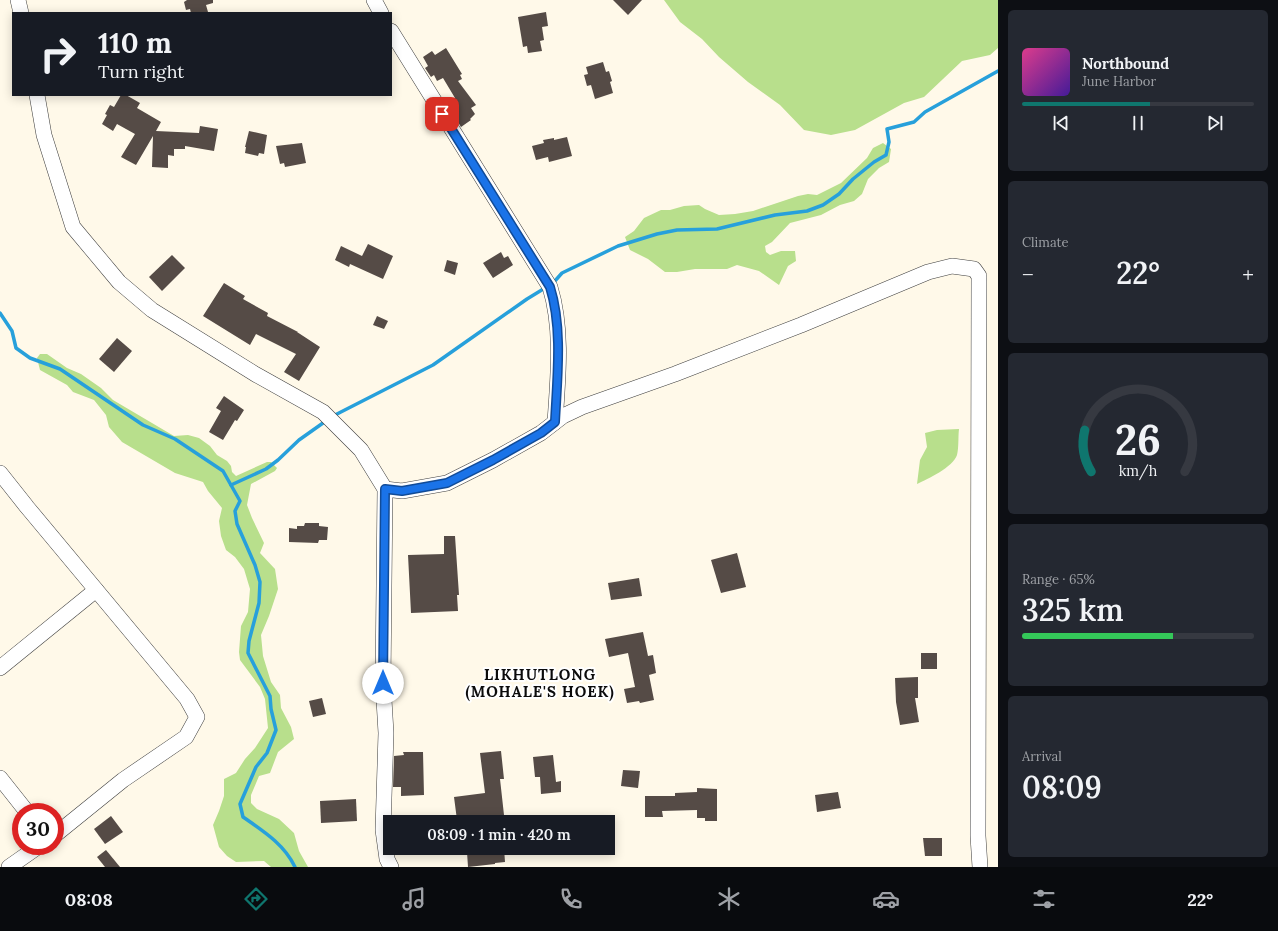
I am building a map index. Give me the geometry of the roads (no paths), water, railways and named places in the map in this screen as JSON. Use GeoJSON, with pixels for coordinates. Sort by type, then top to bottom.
{"type":"FeatureCollection","features":[{"type":"Feature","properties":{"kind":"street"},"geometry":{"type":"LineString","coordinates":[[18,0],[21,12]]}},
{"type":"Feature","properties":{"kind":"street"},"geometry":{"type":"LineString","coordinates":[[374,0],[380,12]]}},
{"type":"Feature","properties":{"kind":"street"},"geometry":{"type":"LineString","coordinates":[[392,33],[550,287],[556,304],[558,366],[555,422]]}},
{"type":"Feature","properties":{"kind":"street"},"geometry":{"type":"LineString","coordinates":[[36,96],[44,135],[73,227],[119,282],[152,310],[255,374],[323,412],[341,428],[361,450],[385,489],[383,683],[386,733],[382,830],[391,867]]}},
{"type":"Feature","properties":{"kind":"street"},"geometry":{"type":"LineString","coordinates":[[385,489],[402,491],[447,483],[493,460],[541,433],[562,416],[582,407],[675,374],[801,325],[928,272],[952,266],[974,269],[979,276],[978,836],[980,867]]}},
{"type":"Feature","properties":{"kind":"street"},"geometry":{"type":"LineString","coordinates":[[0,473],[187,700],[197,717],[186,737],[123,780],[64,828]]}},
{"type":"Feature","properties":{"kind":"street"},"geometry":{"type":"LineString","coordinates":[[0,668],[96,590]]}},
{"type":"Feature","properties":{"kind":"street"},"geometry":{"type":"LineString","coordinates":[[0,778],[20,803]]}},
{"type":"Feature","properties":{"kind":"street"},"geometry":{"type":"LineString","coordinates":[[9,867],[27,855]]}},
{"type":"Feature","properties":{"kind":"waterway"},"geometry":{"type":"LineString","coordinates":[[554,282],[562,273],[618,246],[657,234],[677,230],[717,229],[775,215],[807,211],[823,205],[839,194],[853,179],[874,162],[886,155],[889,142],[887,129],[914,122],[925,112],[998,71]]}},
{"type":"Feature","properties":{"kind":"waterway"},"geometry":{"type":"LineString","coordinates":[[335,415],[433,365],[545,288]]}},
{"type":"Feature","properties":{"kind":"waterway"},"geometry":{"type":"LineString","coordinates":[[0,313],[12,331],[16,348],[30,358],[60,369],[143,425],[175,439],[223,471],[240,501],[235,511],[237,524],[255,565],[260,582],[259,603],[249,641],[248,653],[270,696],[271,709],[276,730],[267,753],[256,767],[240,804],[243,817],[279,845],[285,851],[295,867]]}},
{"type":"Feature","properties":{"kind":"waterway"},"geometry":{"type":"LineString","coordinates":[[231,485],[266,469],[299,440],[323,423]]}},
{"type":"Feature","properties":{"kind":"district","name":"LIKHUTLONG (MOHALE'S HOEK)"},"geometry":{"type":"Point","coordinates":[540,682]}}]}
